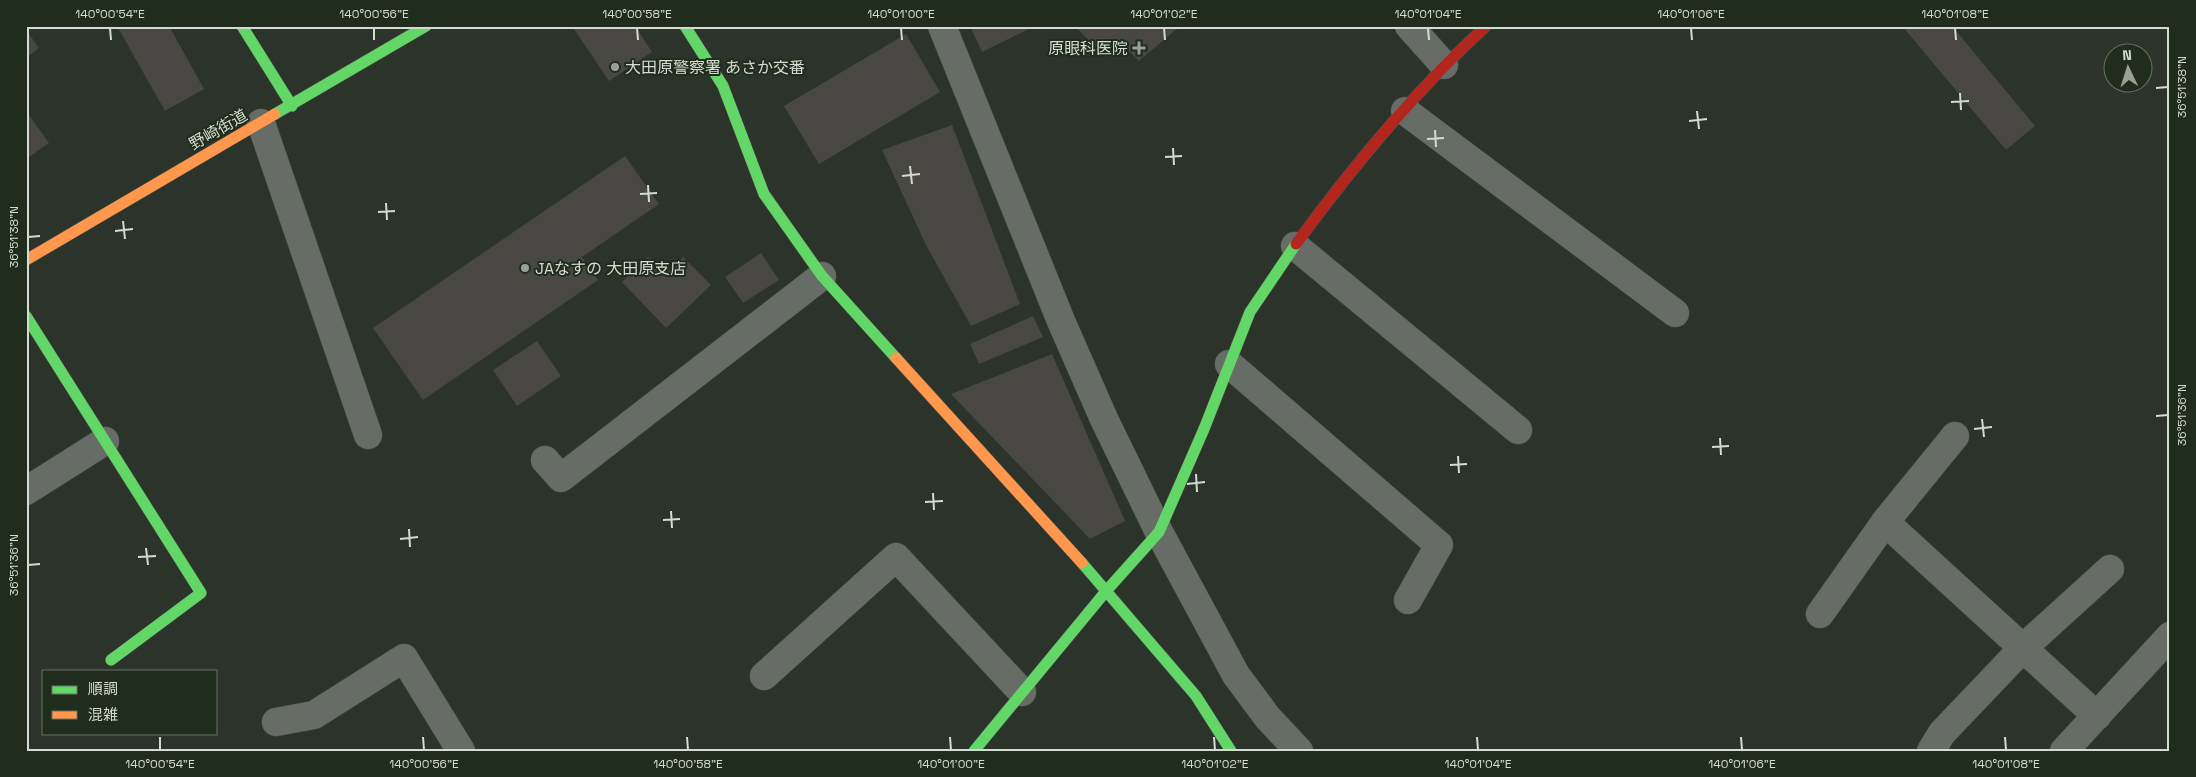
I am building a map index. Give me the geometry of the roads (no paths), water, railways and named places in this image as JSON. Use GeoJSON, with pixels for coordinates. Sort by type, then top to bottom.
{"type":"FeatureCollection","features":[{"type":"Feature","properties":{"kind":"main road"},"geometry":{"type":"LineString","coordinates":[[242,26],[292,106]]}},
{"type":"Feature","properties":{"kind":"main road","name":"野崎街道"},"geometry":{"type":"LineString","coordinates":[[26,260],[426,26]]}},
{"type":"Feature","properties":{"kind":"main road"},"geometry":{"type":"LineString","coordinates":[[685,26],[723,86],[764,194],[822,276],[1107,590],[1196,696],[1231,751]]}},
{"type":"Feature","properties":{"kind":"main road"},"geometry":{"type":"LineString","coordinates":[[974,751],[1107,590],[1159,532],[1204,429],[1250,312],[1295,246],[1335,191],[1444,65],[1486,26]]}},
{"type":"Feature","properties":{"kind":"main road"},"geometry":{"type":"LineString","coordinates":[[26,316],[201,593],[112,660]]}},
{"type":"Feature","properties":{"kind":"street"},"geometry":{"type":"LineString","coordinates":[[942,26],[1010,200],[1065,330],[1104,419],[1159,532],[1236,674],[1268,718],[1299,751]]}},
{"type":"Feature","properties":{"kind":"street"},"geometry":{"type":"LineString","coordinates":[[1409,26],[1444,65]]}},
{"type":"Feature","properties":{"kind":"street"},"geometry":{"type":"LineString","coordinates":[[1405,111],[1675,312]]}},
{"type":"Feature","properties":{"kind":"street"},"geometry":{"type":"LineString","coordinates":[[261,123],[368,435]]}},
{"type":"Feature","properties":{"kind":"street"},"geometry":{"type":"LineString","coordinates":[[1295,246],[1518,430]]}},
{"type":"Feature","properties":{"kind":"street"},"geometry":{"type":"LineString","coordinates":[[545,460],[561,478],[822,276]]}},
{"type":"Feature","properties":{"kind":"street"},"geometry":{"type":"LineString","coordinates":[[1229,364],[1440,544],[1408,600]]}},
{"type":"Feature","properties":{"kind":"street"},"geometry":{"type":"LineString","coordinates":[[1820,614],[1885,522],[1955,436]]}},
{"type":"Feature","properties":{"kind":"street"},"geometry":{"type":"LineString","coordinates":[[26,491],[105,441]]}},
{"type":"Feature","properties":{"kind":"street"},"geometry":{"type":"LineString","coordinates":[[1885,522],[2097,716]]}},
{"type":"Feature","properties":{"kind":"street"},"geometry":{"type":"LineString","coordinates":[[764,676],[896,557],[1022,692]]}},
{"type":"Feature","properties":{"kind":"street"},"geometry":{"type":"LineString","coordinates":[[1931,751],[1942,733],[2023,648],[2110,569]]}},
{"type":"Feature","properties":{"kind":"street"},"geometry":{"type":"LineString","coordinates":[[2064,751],[2170,636]]}},
{"type":"Feature","properties":{"kind":"street"},"geometry":{"type":"LineString","coordinates":[[276,722],[314,715],[404,658],[461,751]]}},
{"type":"Feature","properties":{"kind":"place","name":"原眼科医院"},"geometry":{"type":"Point","coordinates":[1139,48]}},
{"type":"Feature","properties":{"kind":"place","name":"大田原警察署 あさか交番"},"geometry":{"type":"Point","coordinates":[615,67]}},
{"type":"Feature","properties":{"kind":"place","name":"JAなすの 大田原支店"},"geometry":{"type":"Point","coordinates":[525,268]}}]}
